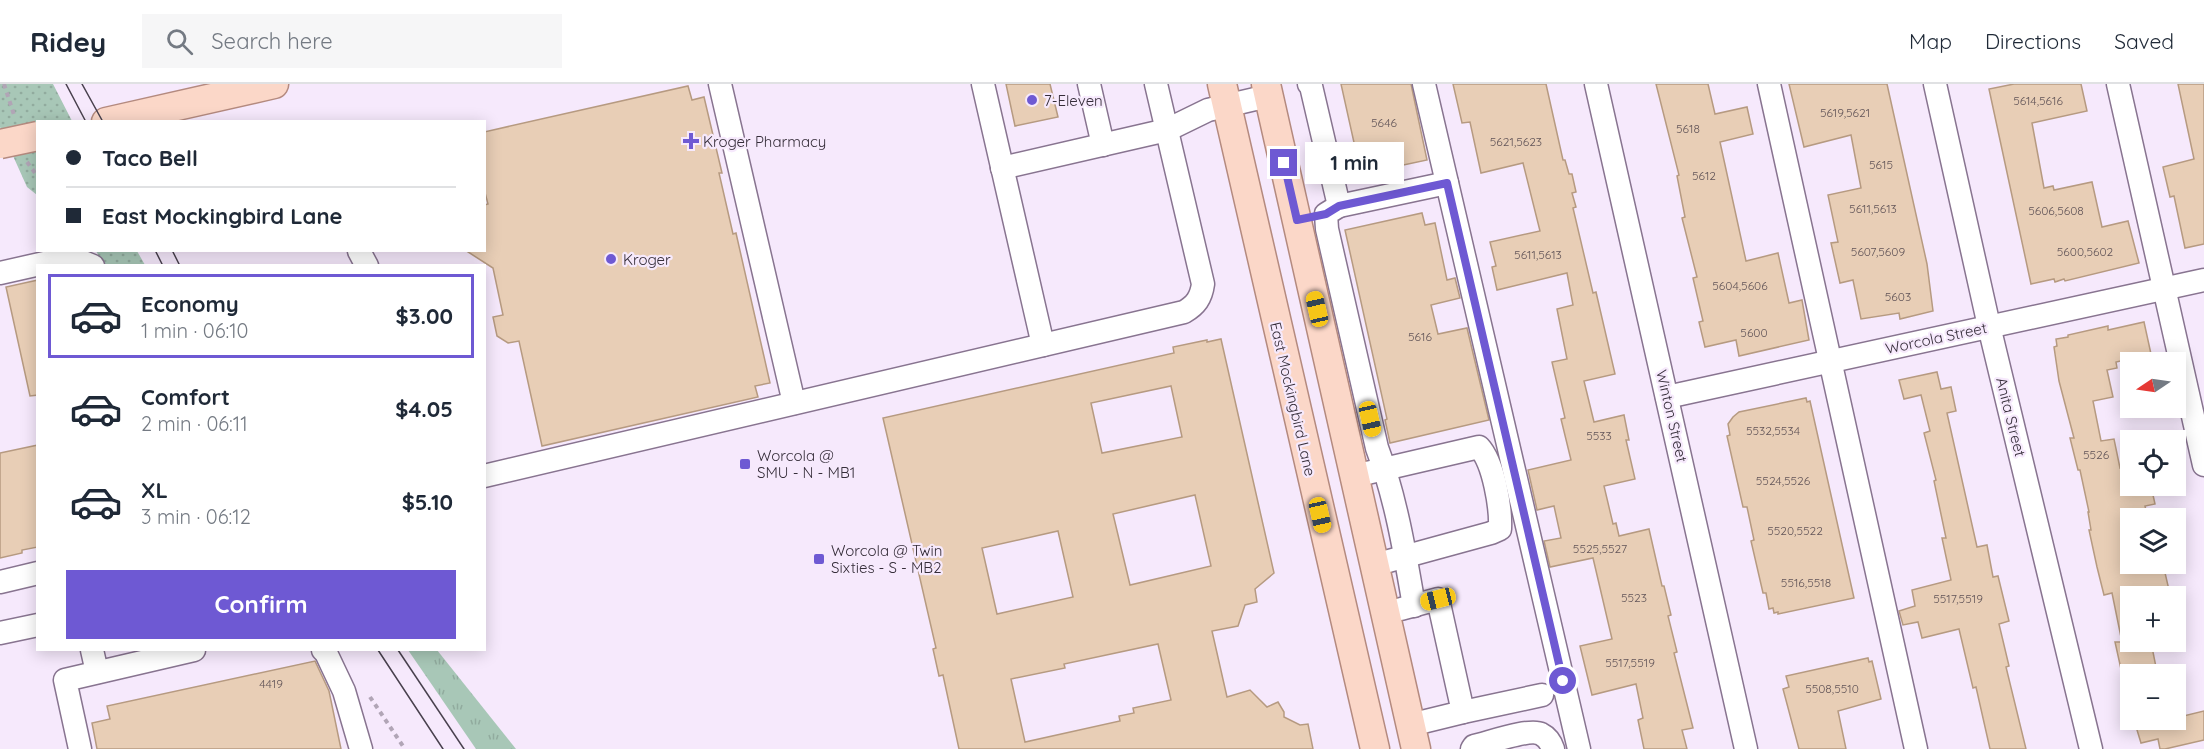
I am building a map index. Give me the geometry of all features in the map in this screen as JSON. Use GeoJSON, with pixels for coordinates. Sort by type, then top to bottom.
{"type":"FeatureCollection","features":[{"type":"Feature","properties":{"kind":"main road"},"geometry":{"type":"LineString","coordinates":[[115,120],[274,84]]}},
{"type":"Feature","properties":{"kind":"main road"},"geometry":{"type":"LineString","coordinates":[[1267,90],[1297,220],[1340,349],[1343,427],[1413,737]]}},
{"type":"Feature","properties":{"kind":"main road","name":"East Mockingbird Lane"},"geometry":{"type":"LineString","coordinates":[[1224,95],[1375,749]]}},
{"type":"Feature","properties":{"kind":"main road"},"geometry":{"type":"LineString","coordinates":[[0,144],[36,136]]}},
{"type":"Feature","properties":{"kind":"main road"},"geometry":{"type":"LineString","coordinates":[[1285,364],[1340,349]]}},
{"type":"Feature","properties":{"kind":"main road"},"geometry":{"type":"LineString","coordinates":[[1347,631],[1386,616]]}},
{"type":"Feature","properties":{"kind":"street"},"geometry":{"type":"LineString","coordinates":[[720,84],[794,403]]}},
{"type":"Feature","properties":{"kind":"street"},"geometry":{"type":"LineString","coordinates":[[983,84],[1044,345]]}},
{"type":"Feature","properties":{"kind":"street"},"geometry":{"type":"LineString","coordinates":[[1089,84],[1103,145]]}},
{"type":"Feature","properties":{"kind":"street"},"geometry":{"type":"LineString","coordinates":[[486,476],[1184,312],[1194,306],[1201,296],[1203,284],[1156,84]]}},
{"type":"Feature","properties":{"kind":"street"},"geometry":{"type":"LineString","coordinates":[[1309,84],[1332,210],[1327,229],[1340,349],[1370,419],[1385,469],[1406,558],[1414,606]]}},
{"type":"Feature","properties":{"kind":"street"},"geometry":{"type":"LineString","coordinates":[[1424,84],[1579,749]]}},
{"type":"Feature","properties":{"kind":"street","name":"Winton Street"},"geometry":{"type":"LineString","coordinates":[[1596,84],[1746,749]]}},
{"type":"Feature","properties":{"kind":"street"},"geometry":{"type":"LineString","coordinates":[[1769,84],[1916,749]]}},
{"type":"Feature","properties":{"kind":"street","name":"Anita Street"},"geometry":{"type":"LineString","coordinates":[[1935,84],[1989,326],[2091,749]]}},
{"type":"Feature","properties":{"kind":"street"},"geometry":{"type":"LineString","coordinates":[[2118,84],[2204,465]]}},
{"type":"Feature","properties":{"kind":"street"},"geometry":{"type":"LineString","coordinates":[[1002,168],[1167,130],[1208,110],[1224,95],[1267,90]]}},
{"type":"Feature","properties":{"kind":"street"},"geometry":{"type":"LineString","coordinates":[[1297,220],[1447,183]]}},
{"type":"Feature","properties":{"kind":"street"},"geometry":{"type":"LineString","coordinates":[[40,264],[71,257],[88,264]]}},
{"type":"Feature","properties":{"kind":"street"},"geometry":{"type":"LineString","coordinates":[[0,273],[36,265]]}},
{"type":"Feature","properties":{"kind":"street","name":"Worcola Street"},"geometry":{"type":"LineString","coordinates":[[1667,397],[2204,280]]}},
{"type":"Feature","properties":{"kind":"street"},"geometry":{"type":"LineString","coordinates":[[1343,427],[1370,419]]}},
{"type":"Feature","properties":{"kind":"street"},"geometry":{"type":"LineString","coordinates":[[1354,476],[1479,447],[1487,455],[1501,514],[1500,529],[1491,533],[1374,565]]}},
{"type":"Feature","properties":{"kind":"street"},"geometry":{"type":"LineString","coordinates":[[0,582],[36,573]]}},
{"type":"Feature","properties":{"kind":"street"},"geometry":{"type":"LineString","coordinates":[[1386,616],[1438,599],[1463,712]]}},
{"type":"Feature","properties":{"kind":"street"},"geometry":{"type":"LineString","coordinates":[[0,633],[36,625]]}},
{"type":"Feature","properties":{"kind":"street"},"geometry":{"type":"LineString","coordinates":[[92,651],[97,672]]}},
{"type":"Feature","properties":{"kind":"street"},"geometry":{"type":"LineString","coordinates":[[80,749],[65,680],[190,651]]}},
{"type":"Feature","properties":{"kind":"street"},"geometry":{"type":"LineString","coordinates":[[323,651],[344,691],[361,749]]}},
{"type":"Feature","properties":{"kind":"street"},"geometry":{"type":"LineString","coordinates":[[1413,737],[1463,712],[1542,695]]}},
{"type":"Feature","properties":{"kind":"street"},"geometry":{"type":"LineString","coordinates":[[1472,749],[1474,746],[1530,733],[1540,733],[1550,742],[1553,749]]}},
{"type":"Feature","properties":{"kind":"path"},"geometry":{"type":"LineString","coordinates":[[369,695],[405,749]]}},
{"type":"Feature","properties":{"kind":"green space"},"geometry":{"type":"Polygon","coordinates":[[[0,84],[53,84],[71,120],[36,120],[36,194],[27,187],[0,127],[0,84]]]}},
{"type":"Feature","properties":{"kind":"green space"},"geometry":{"type":"Polygon","coordinates":[[[97,252],[138,252],[144,264],[103,264],[97,252]]]}},
{"type":"Feature","properties":{"kind":"green space"},"geometry":{"type":"Polygon","coordinates":[[[409,651],[438,651],[516,749],[476,749],[409,651]]]}},
{"type":"Feature","properties":{"kind":"building","name":"7-Eleven"},"geometry":{"type":"Polygon","coordinates":[[[1006,84],[1050,84],[1058,117],[1015,126],[1006,84]]]}},
{"type":"Feature","properties":{"kind":"building"},"geometry":{"type":"Polygon","coordinates":[[[1341,84],[1411,84],[1427,160],[1361,174],[1341,84]]]}},
{"type":"Feature","properties":{"kind":"building"},"geometry":{"type":"Polygon","coordinates":[[[1453,84],[1546,84],[1563,160],[1565,160],[1569,174],[1572,174],[1576,192],[1572,193],[1576,207],[1573,208],[1615,374],[1584,381],[1594,422],[1624,415],[1629,440],[1626,440],[1635,479],[1604,486],[1613,524],[1616,523],[1619,536],[1649,529],[1671,615],[1668,616],[1677,652],[1674,653],[1693,728],[1682,730],[1687,749],[1644,749],[1638,720],[1643,718],[1636,684],[1592,695],[1580,646],[1612,639],[1593,558],[1550,567],[1544,541],[1561,538],[1554,506],[1537,510],[1528,470],[1571,460],[1561,419],[1565,418],[1552,362],[1567,359],[1557,309],[1573,305],[1567,273],[1497,290],[1492,267],[1496,266],[1490,242],[1540,231],[1523,163],[1481,173],[1470,122],[1462,123],[1453,84]]]}},
{"type":"Feature","properties":{"kind":"building"},"geometry":{"type":"Polygon","coordinates":[[[1656,84],[1708,84],[1715,114],[1747,107],[1753,134],[1720,142],[1746,261],[1778,253],[1789,303],[1802,300],[1809,340],[1739,356],[1736,340],[1705,347],[1699,322],[1703,321],[1693,278],[1697,277],[1682,218],[1685,217],[1677,176],[1679,175],[1656,84]]]}},
{"type":"Feature","properties":{"kind":"building"},"geometry":{"type":"Polygon","coordinates":[[[1789,84],[1887,84],[1927,264],[1933,311],[1900,319],[1899,313],[1861,319],[1853,280],[1840,283],[1831,243],[1838,242],[1828,195],[1861,188],[1851,135],[1804,147],[1789,84]]]}},
{"type":"Feature","properties":{"kind":"building"},"geometry":{"type":"Polygon","coordinates":[[[2014,84],[2081,84],[2087,111],[2032,123],[2044,188],[2053,186],[2054,190],[2092,182],[2102,227],[2128,221],[2139,263],[2065,281],[2064,279],[2055,282],[2054,279],[2031,284],[1989,89],[2014,84]]]}},
{"type":"Feature","properties":{"kind":"building"},"geometry":{"type":"Polygon","coordinates":[[[2178,84],[2204,84],[2204,244],[2185,248],[2174,196],[2170,197],[2163,167],[2194,159],[2178,84]]]}},
{"type":"Feature","properties":{"kind":"building","name":"Kroger"},"geometry":{"type":"Polygon","coordinates":[[[688,86],[692,100],[704,97],[722,173],[719,173],[733,234],[736,233],[770,383],[755,386],[758,397],[542,446],[519,341],[508,343],[497,336],[493,317],[503,315],[493,268],[468,252],[486,252],[486,204],[488,204],[486,132],[688,86]]]}},
{"type":"Feature","properties":{"kind":"building"},"geometry":{"type":"Polygon","coordinates":[[[1422,213],[1425,225],[1435,223],[1447,280],[1455,278],[1460,298],[1431,305],[1438,334],[1467,328],[1489,420],[1390,443],[1385,420],[1387,419],[1345,230],[1422,213]]]}},
{"type":"Feature","properties":{"kind":"building"},"geometry":{"type":"Polygon","coordinates":[[[36,280],[36,395],[30,396],[6,287],[36,280]]]}},
{"type":"Feature","properties":{"kind":"building"},"geometry":{"type":"Polygon","coordinates":[[[2144,322],[2151,352],[2120,352],[2120,361],[2116,362],[2117,368],[2107,370],[2113,397],[2093,401],[2101,441],[2114,439],[2120,468],[2120,496],[2153,496],[2155,504],[2145,506],[2145,508],[2120,508],[2120,574],[2165,574],[2168,586],[2120,586],[2120,632],[2112,593],[2104,595],[2097,567],[2089,530],[2091,530],[2089,512],[2070,438],[2074,438],[2059,381],[2054,347],[2057,346],[2056,339],[2068,337],[2068,335],[2108,326],[2108,330],[2144,322]]]}},
{"type":"Feature","properties":{"kind":"building"},"geometry":{"type":"Polygon","coordinates":[[[1221,339],[1274,573],[1255,589],[1257,602],[1245,605],[1238,626],[1212,631],[1227,697],[1250,690],[1267,707],[1278,702],[1284,712],[1284,717],[1300,725],[1308,724],[1313,749],[959,749],[943,675],[939,676],[933,649],[936,648],[883,418],[1174,353],[1173,347],[1207,340],[1207,342],[1221,339]],[[1171,386],[1091,403],[1102,453],[1182,437],[1171,386]],[[1195,495],[1113,514],[1130,585],[1211,566],[1195,495]],[[1058,531],[982,548],[997,614],[1073,597],[1058,531]],[[1158,644],[1064,664],[1065,668],[1011,679],[1025,742],[1120,721],[1119,716],[1134,713],[1133,708],[1171,700],[1158,644]]]}},
{"type":"Feature","properties":{"kind":"building"},"geometry":{"type":"Polygon","coordinates":[[[1937,372],[1941,389],[1951,387],[1956,411],[1947,413],[1977,547],[1987,545],[1993,577],[1998,576],[2009,621],[1999,624],[2009,666],[2006,667],[2026,749],[1990,749],[1976,687],[1973,688],[1959,629],[1922,638],[1918,622],[1903,625],[1899,611],[1915,606],[1912,590],[1951,580],[1942,538],[1946,538],[1934,481],[1936,480],[1924,433],[1930,431],[1921,395],[1904,399],[1899,380],[1937,372]]]}},
{"type":"Feature","properties":{"kind":"building"},"geometry":{"type":"Polygon","coordinates":[[[1806,398],[1807,402],[1810,401],[1854,598],[1778,614],[1778,612],[1774,613],[1773,608],[1769,609],[1766,593],[1763,593],[1751,541],[1754,540],[1747,507],[1743,507],[1727,436],[1730,435],[1728,424],[1739,412],[1806,398]]]}},
{"type":"Feature","properties":{"kind":"building"},"geometry":{"type":"Polygon","coordinates":[[[36,445],[36,547],[0,558],[0,453],[36,445]]]}},
{"type":"Feature","properties":{"kind":"building"},"geometry":{"type":"Polygon","coordinates":[[[2115,642],[2120,642],[2120,652],[2153,652],[2155,664],[2120,664],[2115,642]]]}},
{"type":"Feature","properties":{"kind":"building"},"geometry":{"type":"Polygon","coordinates":[[[1868,658],[1869,662],[1872,661],[1881,699],[1838,711],[1846,749],[1799,749],[1783,689],[1789,687],[1786,676],[1868,658]]]}},
{"type":"Feature","properties":{"kind":"building"},"geometry":{"type":"Polygon","coordinates":[[[315,661],[329,691],[341,749],[97,749],[92,723],[110,719],[107,706],[315,661]]]}},
{"type":"Feature","properties":{"kind":"building"},"geometry":{"type":"Polygon","coordinates":[[[2204,711],[2204,740],[2165,749],[2160,749],[2158,739],[2141,743],[2137,730],[2186,730],[2186,715],[2204,711]]]}},
{"type":"Feature","properties":{"kind":"tram line"},"geometry":{"type":"LineString","coordinates":[[66,84],[85,120]]}},
{"type":"Feature","properties":{"kind":"tram line"},"geometry":{"type":"LineString","coordinates":[[82,84],[102,120]]}},
{"type":"Feature","properties":{"kind":"tram line"},"geometry":{"type":"LineString","coordinates":[[156,252],[162,264]]}},
{"type":"Feature","properties":{"kind":"tram line"},"geometry":{"type":"LineString","coordinates":[[173,252],[179,264]]}},
{"type":"Feature","properties":{"kind":"tram line"},"geometry":{"type":"LineString","coordinates":[[379,651],[443,749]]}},
{"type":"Feature","properties":{"kind":"tram line"},"geometry":{"type":"LineString","coordinates":[[399,651],[464,749]]}},
{"type":"Feature","properties":{"kind":"place","name":"7-Eleven"},"geometry":{"type":"Point","coordinates":[1032,100]}},
{"type":"Feature","properties":{"kind":"place","name":"Kroger Pharmacy"},"geometry":{"type":"Point","coordinates":[691,141]}},
{"type":"Feature","properties":{"kind":"place","name":"Kroger"},"geometry":{"type":"Point","coordinates":[611,259]}},
{"type":"Feature","properties":{"kind":"place","name":"Worcola @ SMU - N - MB1"},"geometry":{"type":"Point","coordinates":[745,464]}},
{"type":"Feature","properties":{"kind":"place","name":"Worcola @ Twin Sixties - S - MB2"},"geometry":{"type":"Point","coordinates":[819,559]}},
{"type":"Feature","properties":{"kind":"route"},"geometry":{"type":"LineString","coordinates":[[1284,163],[1297,220],[1326,214],[1339,206],[1447,183],[1563,681]]}}]}
